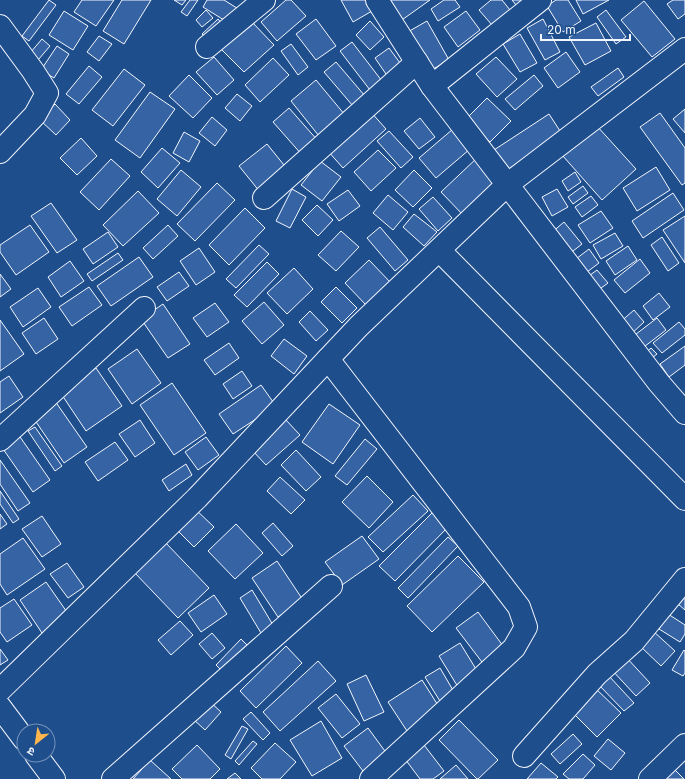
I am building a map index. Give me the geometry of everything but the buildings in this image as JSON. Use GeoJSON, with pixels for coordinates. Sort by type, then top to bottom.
{"type":"FeatureCollection","features":[{"type":"Feature","properties":{"kind":"street"},"geometry":{"type":"LineString","coordinates":[[206,47],[264,0]]}},
{"type":"Feature","properties":{"kind":"street"},"geometry":{"type":"LineString","coordinates":[[377,0],[432,86],[659,383],[685,413]]}},
{"type":"Feature","properties":{"kind":"street"},"geometry":{"type":"LineString","coordinates":[[432,86],[540,0]]}},
{"type":"Feature","properties":{"kind":"street"},"geometry":{"type":"LineString","coordinates":[[0,26],[47,92],[35,115],[0,152]]}},
{"type":"Feature","properties":{"kind":"street"},"geometry":{"type":"LineString","coordinates":[[0,690],[197,498],[359,326],[508,184],[685,49]]}},
{"type":"Feature","properties":{"kind":"street"},"geometry":{"type":"LineString","coordinates":[[264,198],[417,62]]}},
{"type":"Feature","properties":{"kind":"street"},"geometry":{"type":"LineString","coordinates":[[439,250],[685,499]]}},
{"type":"Feature","properties":{"kind":"street"},"geometry":{"type":"LineString","coordinates":[[0,440],[144,308]]}},
{"type":"Feature","properties":{"kind":"street"},"geometry":{"type":"LineString","coordinates":[[328,359],[519,607],[526,627],[514,648],[371,779]]}},
{"type":"Feature","properties":{"kind":"street"},"geometry":{"type":"LineString","coordinates":[[524,756],[597,674],[634,641],[685,578]]}},
{"type":"Feature","properties":{"kind":"street"},"geometry":{"type":"LineString","coordinates":[[113,779],[331,586]]}},
{"type":"Feature","properties":{"kind":"street"},"geometry":{"type":"LineString","coordinates":[[0,707],[16,728]]}},
{"type":"Feature","properties":{"kind":"street"},"geometry":{"type":"LineString","coordinates":[[650,779],[685,745]]}},
{"type":"Feature","properties":{"kind":"street"},"geometry":{"type":"LineString","coordinates":[[42,763],[54,779]]}}]}
